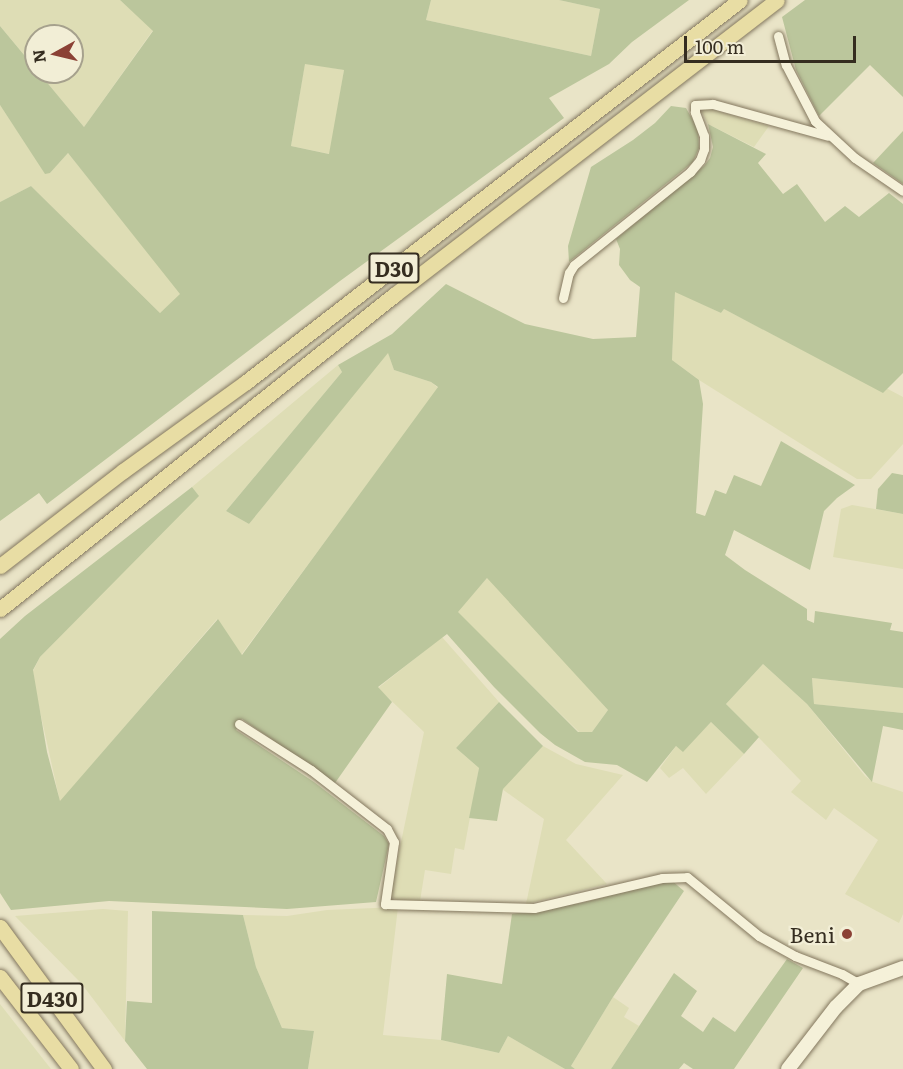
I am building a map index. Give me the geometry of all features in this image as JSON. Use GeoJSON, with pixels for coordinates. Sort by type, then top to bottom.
{"type":"FeatureCollection","features":[{"type":"Feature","properties":{"kind":"main road","name":"D30"},"geometry":{"type":"LineString","coordinates":[[0,566],[256,375],[740,0]]}},
{"type":"Feature","properties":{"kind":"main road","name":"D30"},"geometry":{"type":"LineString","coordinates":[[0,609],[302,367],[777,0]]}},
{"type":"Feature","properties":{"kind":"main road","name":"D430"},"geometry":{"type":"LineString","coordinates":[[0,927],[104,1069]]}},
{"type":"Feature","properties":{"kind":"main road","name":"D430"},"geometry":{"type":"LineString","coordinates":[[0,977],[71,1069]]}},
{"type":"Feature","properties":{"kind":"street"},"geometry":{"type":"LineString","coordinates":[[778,36],[786,65],[800,96],[828,136],[903,191]]}},
{"type":"Feature","properties":{"kind":"street"},"geometry":{"type":"LineString","coordinates":[[563,298],[569,273],[574,265],[690,172],[700,160],[704,149],[704,136],[695,112],[696,105],[713,104],[828,136]]}},
{"type":"Feature","properties":{"kind":"street"},"geometry":{"type":"LineString","coordinates":[[239,724],[311,770],[387,829],[394,842],[385,904],[534,908],[662,878],[687,877],[759,936],[795,956],[842,974],[859,984]]}},
{"type":"Feature","properties":{"kind":"street"},"geometry":{"type":"LineString","coordinates":[[789,1069],[836,1007],[859,984],[903,968]]}},
{"type":"Feature","properties":{"kind":"green space"},"geometry":{"type":"Polygon","coordinates":[[[0,0],[120,0],[153,30],[84,127],[48,84],[84,84],[84,24],[24,24],[24,55],[0,26],[0,0]]]}},
{"type":"Feature","properties":{"kind":"green space"},"geometry":{"type":"Polygon","coordinates":[[[120,0],[431,0],[426,20],[591,56],[600,9],[559,0],[689,0],[632,42],[609,64],[549,98],[564,118],[340,281],[47,504],[39,493],[0,521],[0,202],[31,186],[160,313],[180,294],[68,153],[50,173],[45,174],[0,105],[0,26],[24,55],[24,84],[48,84],[84,127],[153,31],[120,0]],[[305,64],[291,146],[329,154],[344,70],[305,64]]]}},
{"type":"Feature","properties":{"kind":"green space"},"geometry":{"type":"Polygon","coordinates":[[[431,0],[559,0],[600,9],[591,56],[426,20],[431,0]]]}},
{"type":"Feature","properties":{"kind":"green space"},"geometry":{"type":"Polygon","coordinates":[[[805,0],[903,0],[903,97],[870,65],[819,116],[796,70],[782,17],[805,0]]]}},
{"type":"Feature","properties":{"kind":"green space"},"geometry":{"type":"Polygon","coordinates":[[[305,63],[344,70],[330,154],[291,146],[305,63]]]}},
{"type":"Feature","properties":{"kind":"green space"},"geometry":{"type":"Polygon","coordinates":[[[0,105],[45,173],[50,173],[68,153],[181,294],[160,313],[31,186],[0,202],[0,105]]]}},
{"type":"Feature","properties":{"kind":"green space"},"geometry":{"type":"Polygon","coordinates":[[[671,106],[686,108],[698,129],[699,148],[693,162],[569,262],[568,246],[591,167],[633,140],[655,123],[671,106]]]}},
{"type":"Feature","properties":{"kind":"green space"},"geometry":{"type":"Polygon","coordinates":[[[704,107],[769,126],[754,147],[708,124],[702,112],[704,107]]]}},
{"type":"Feature","properties":{"kind":"green space"},"geometry":{"type":"Polygon","coordinates":[[[708,124],[766,154],[758,163],[783,194],[797,184],[825,222],[845,206],[859,217],[889,193],[903,204],[903,373],[883,393],[724,309],[721,313],[675,292],[672,360],[699,380],[703,404],[696,513],[705,516],[715,490],[726,494],[734,475],[761,486],[781,441],[855,485],[824,511],[810,570],[734,530],[725,555],[807,609],[807,620],[814,623],[815,611],[892,623],[890,630],[903,632],[903,688],[812,678],[814,704],[903,713],[903,730],[883,726],[872,782],[807,704],[763,664],[726,704],[759,737],[744,754],[711,722],[683,752],[676,746],[647,782],[617,765],[585,762],[555,745],[494,687],[447,634],[378,687],[392,702],[335,783],[242,719],[236,730],[314,782],[384,836],[389,844],[376,902],[287,909],[109,901],[11,910],[0,893],[0,639],[25,616],[192,487],[199,496],[40,657],[33,670],[47,752],[60,801],[218,619],[242,655],[438,387],[431,382],[394,370],[388,353],[249,524],[226,511],[342,372],[338,365],[392,334],[446,284],[525,324],[593,339],[636,337],[640,287],[630,280],[619,265],[620,249],[616,239],[704,166],[710,158],[713,147],[708,124]],[[487,578],[458,612],[578,732],[592,732],[608,710],[487,578]]]}},
{"type":"Feature","properties":{"kind":"green space"},"geometry":{"type":"Polygon","coordinates":[[[903,131],[903,184],[873,163],[903,131]]]}},
{"type":"Feature","properties":{"kind":"green space"},"geometry":{"type":"Polygon","coordinates":[[[675,291],[721,313],[724,309],[883,392],[886,388],[903,397],[903,444],[871,479],[857,479],[699,380],[672,360],[675,291]]]}},
{"type":"Feature","properties":{"kind":"green space"},"geometry":{"type":"Polygon","coordinates":[[[388,352],[394,370],[431,382],[438,388],[241,655],[217,619],[60,802],[34,684],[33,671],[40,657],[198,495],[192,487],[338,365],[342,372],[226,511],[249,524],[388,352]]]}},
{"type":"Feature","properties":{"kind":"green space"},"geometry":{"type":"Polygon","coordinates":[[[892,473],[903,475],[903,514],[876,509],[878,489],[892,473]]]}},
{"type":"Feature","properties":{"kind":"green space"},"geometry":{"type":"Polygon","coordinates":[[[852,505],[903,514],[903,569],[833,557],[841,509],[852,505]]]}},
{"type":"Feature","properties":{"kind":"green space"},"geometry":{"type":"Polygon","coordinates":[[[488,577],[608,710],[592,732],[579,732],[457,612],[488,577]]]}},
{"type":"Feature","properties":{"kind":"green space"},"geometry":{"type":"Polygon","coordinates":[[[442,637],[499,702],[456,748],[479,768],[464,850],[455,848],[451,874],[425,870],[420,901],[398,901],[390,895],[424,732],[378,688],[442,637]]]}},
{"type":"Feature","properties":{"kind":"green space"},"geometry":{"type":"Polygon","coordinates":[[[763,664],[807,704],[865,776],[873,782],[903,792],[903,914],[899,923],[845,894],[878,840],[834,808],[826,820],[791,792],[801,781],[726,704],[763,664]]]}},
{"type":"Feature","properties":{"kind":"green space"},"geometry":{"type":"Polygon","coordinates":[[[812,678],[903,688],[903,713],[814,704],[812,678]]]}},
{"type":"Feature","properties":{"kind":"green space"},"geometry":{"type":"Polygon","coordinates":[[[499,702],[543,746],[503,789],[497,821],[469,818],[479,768],[456,748],[499,702]]]}},
{"type":"Feature","properties":{"kind":"green space"},"geometry":{"type":"Polygon","coordinates":[[[711,722],[744,754],[706,794],[683,768],[669,778],[660,768],[676,746],[683,751],[711,722]]]}},
{"type":"Feature","properties":{"kind":"green space"},"geometry":{"type":"Polygon","coordinates":[[[543,746],[576,764],[623,775],[566,840],[607,884],[526,904],[544,819],[502,789],[543,746]]]}},
{"type":"Feature","properties":{"kind":"green space"},"geometry":{"type":"Polygon","coordinates":[[[671,880],[684,891],[613,997],[571,1066],[575,1069],[565,1069],[508,1036],[499,1053],[441,1040],[447,974],[502,984],[512,914],[581,903],[671,880]]]}},
{"type":"Feature","properties":{"kind":"green space"},"geometry":{"type":"Polygon","coordinates":[[[398,907],[383,1035],[441,1040],[499,1053],[508,1036],[565,1069],[308,1069],[314,1031],[282,1028],[256,967],[243,915],[287,916],[327,910],[398,907]]]}},
{"type":"Feature","properties":{"kind":"green space"},"geometry":{"type":"Polygon","coordinates":[[[103,909],[128,911],[125,1041],[81,983],[15,916],[103,909]]]}},
{"type":"Feature","properties":{"kind":"green space"},"geometry":{"type":"Polygon","coordinates":[[[152,911],[243,915],[256,967],[282,1028],[314,1031],[308,1069],[147,1069],[125,1041],[127,1001],[152,1003],[152,911]]]}},
{"type":"Feature","properties":{"kind":"green space"},"geometry":{"type":"Polygon","coordinates":[[[787,959],[803,968],[734,1069],[693,1069],[684,1063],[679,1069],[611,1069],[674,973],[697,991],[681,1016],[703,1032],[713,1017],[735,1032],[787,959]]]}},
{"type":"Feature","properties":{"kind":"green space"},"geometry":{"type":"Polygon","coordinates":[[[613,997],[629,1008],[624,1017],[639,1026],[611,1069],[575,1069],[571,1066],[613,997]]]}},
{"type":"Feature","properties":{"kind":"green space"},"geometry":{"type":"Polygon","coordinates":[[[0,1004],[51,1069],[0,1069],[0,1004]]]}},
{"type":"Feature","properties":{"kind":"place","name":"Beni"},"geometry":{"type":"Point","coordinates":[847,934]}}]}
